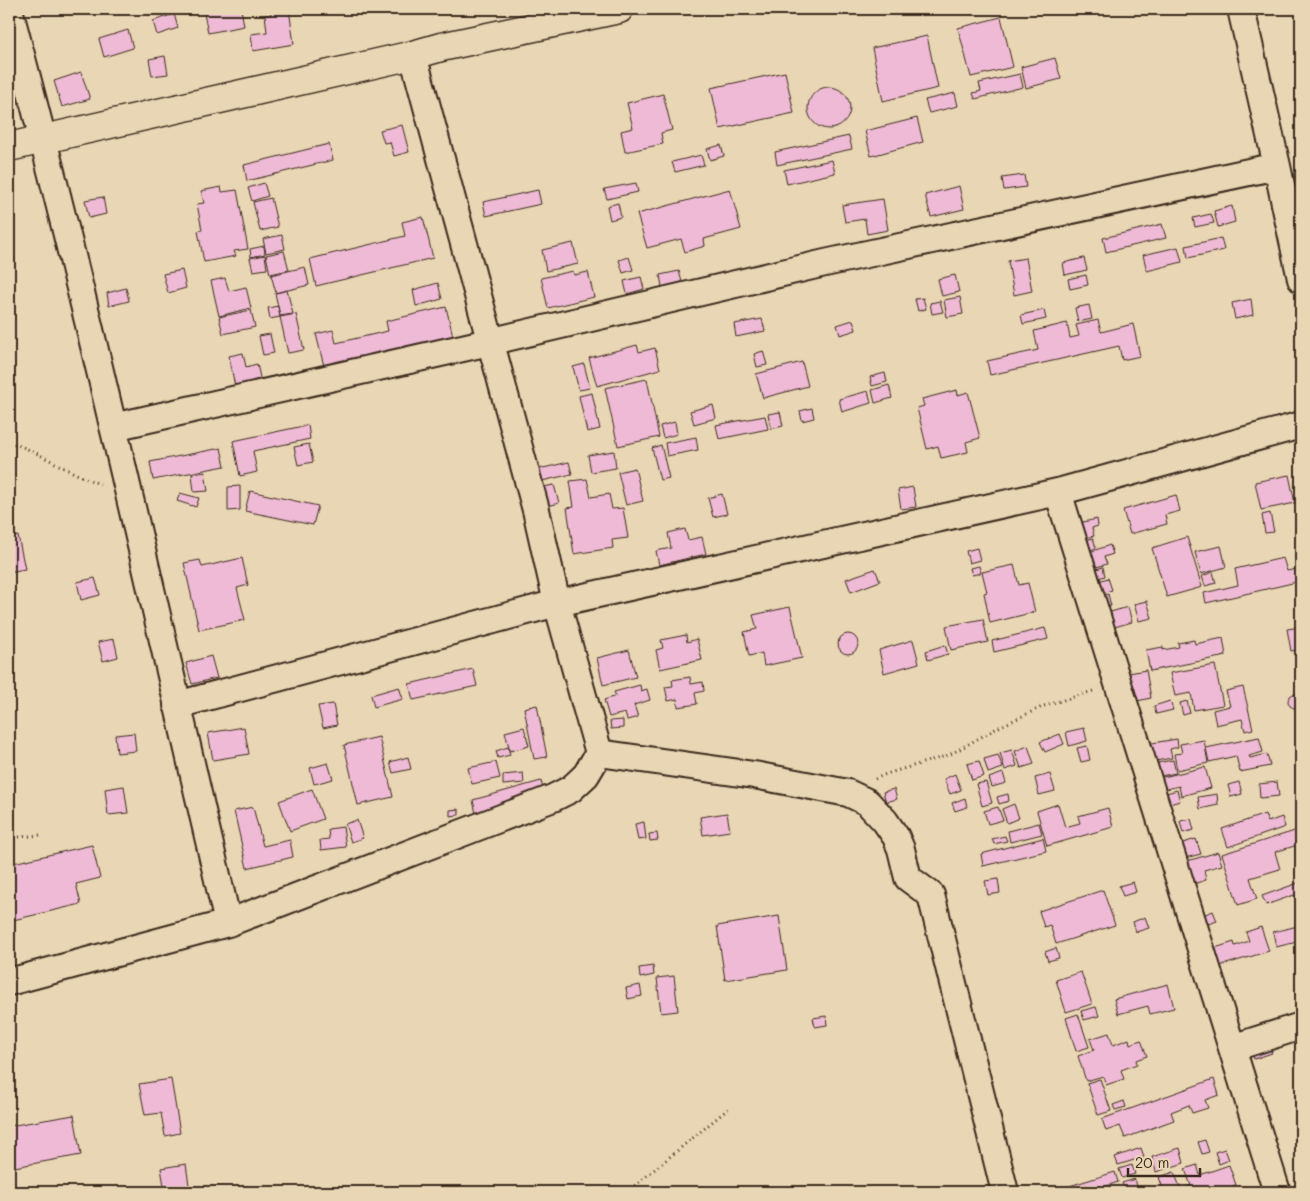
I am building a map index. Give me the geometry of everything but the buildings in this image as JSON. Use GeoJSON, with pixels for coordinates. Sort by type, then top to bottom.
{"type":"FeatureCollection","features":[{"type":"Feature","properties":{"kind":"street"},"geometry":{"type":"LineString","coordinates":[[9,9],[44,139],[129,494],[228,923]]}},
{"type":"Feature","properties":{"kind":"street"},"geometry":{"type":"LineString","coordinates":[[9,147],[450,45],[619,9]]}},
{"type":"Feature","properties":{"kind":"street"},"geometry":{"type":"LineString","coordinates":[[1241,9],[1301,280]]}},
{"type":"Feature","properties":{"kind":"street"},"geometry":{"type":"LineString","coordinates":[[9,982],[228,923],[553,798],[571,789],[586,775],[600,753],[557,603],[536,510],[489,342],[413,55]]}},
{"type":"Feature","properties":{"kind":"street"},"geometry":{"type":"LineString","coordinates":[[113,427],[489,342],[825,263],[1277,166]]}},
{"type":"Feature","properties":{"kind":"street"},"geometry":{"type":"LineString","coordinates":[[177,705],[557,603],[1058,492],[1301,425]]}},
{"type":"Feature","properties":{"kind":"street"},"geometry":{"type":"LineString","coordinates":[[1058,492],[1277,1192]]}},
{"type":"Feature","properties":{"kind":"street"},"geometry":{"type":"LineString","coordinates":[[600,753],[754,775],[848,793],[867,802],[885,821],[896,837],[901,849],[908,878],[931,896],[1005,1192]]}},
{"type":"Feature","properties":{"kind":"street"},"geometry":{"type":"LineString","coordinates":[[1232,1048],[1301,1026]]}},
{"type":"Feature","properties":{"kind":"path"},"geometry":{"type":"LineString","coordinates":[[9,442],[26,447],[86,479],[129,494]]}},
{"type":"Feature","properties":{"kind":"path"},"geometry":{"type":"LineString","coordinates":[[848,793],[886,774],[949,755],[999,727],[1044,706],[1118,683]]}},
{"type":"Feature","properties":{"kind":"path"},"geometry":{"type":"LineString","coordinates":[[9,838],[41,835]]}},
{"type":"Feature","properties":{"kind":"path"},"geometry":{"type":"LineString","coordinates":[[626,1192],[728,1109]]}}]}
